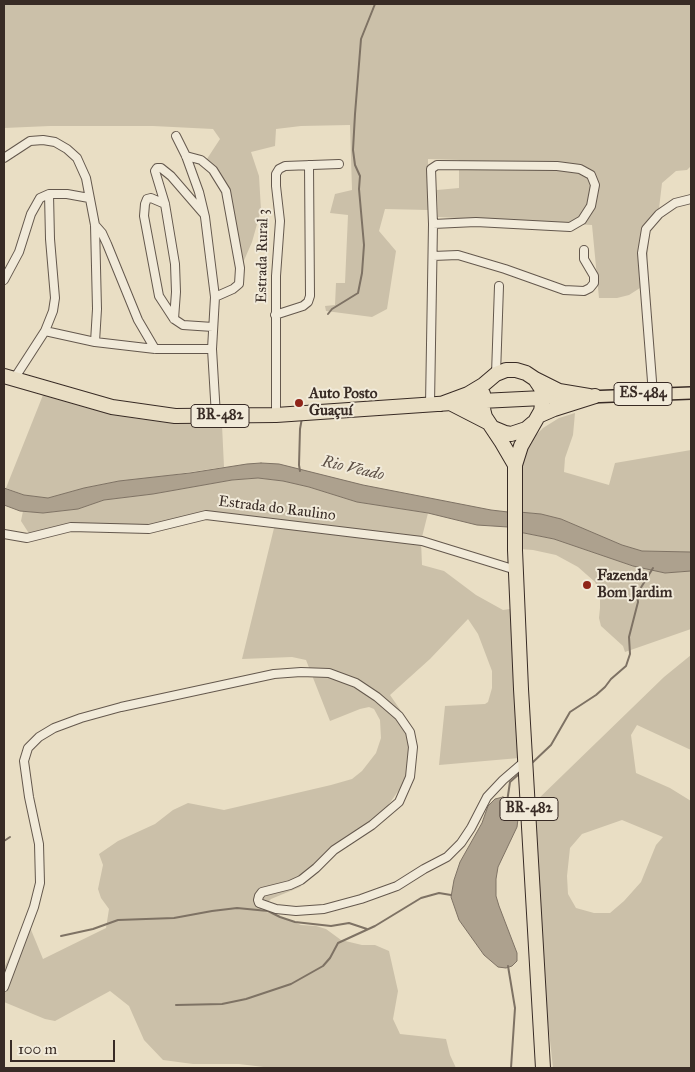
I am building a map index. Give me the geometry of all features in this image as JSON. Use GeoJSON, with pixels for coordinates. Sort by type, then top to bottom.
{"type":"FeatureCollection","features":[{"type":"Feature","properties":{"kind":"highway"},"geometry":{"type":"LineString","coordinates":[[481,401],[486,386],[495,375],[506,370],[526,373],[559,391],[592,396]]}},
{"type":"Feature","properties":{"kind":"highway","name":"BR-482"},"geometry":{"type":"LineString","coordinates":[[9,377],[112,407],[175,416],[216,416],[276,415],[441,404],[468,394],[495,375]]}},
{"type":"Feature","properties":{"kind":"highway"},"geometry":{"type":"LineString","coordinates":[[535,379],[541,388],[543,398]]}},
{"type":"Feature","properties":{"kind":"highway"},"geometry":{"type":"LineString","coordinates":[[441,404],[505,433],[517,433],[526,430],[536,419],[554,409],[592,396]]}},
{"type":"Feature","properties":{"kind":"highway","name":"BR-482"},"geometry":{"type":"LineString","coordinates":[[543,398],[543,406],[522,446],[515,465],[515,550],[521,689],[543,1068]]}},
{"type":"Feature","properties":{"kind":"highway","name":"ES-484"},"geometry":{"type":"LineString","coordinates":[[441,404],[543,398]]}},
{"type":"Feature","properties":{"kind":"highway","name":"BR-482"},"geometry":{"type":"LineString","coordinates":[[481,401],[485,417],[515,465]]}},
{"type":"Feature","properties":{"kind":"main road","name":"ES-484"},"geometry":{"type":"LineString","coordinates":[[543,398],[691,393]]}},
{"type":"Feature","properties":{"kind":"street"},"geometry":{"type":"LineString","coordinates":[[176,136],[186,156],[199,192],[205,217],[215,297],[212,350],[216,416]]}},
{"type":"Feature","properties":{"kind":"street"},"geometry":{"type":"LineString","coordinates":[[4,158],[30,141],[43,140],[55,142],[77,158],[86,178],[94,225],[97,309],[95,342]]}},
{"type":"Feature","properties":{"kind":"street"},"geometry":{"type":"LineString","coordinates":[[186,156],[201,160],[213,170],[226,191],[240,268],[239,284],[233,289],[215,297]]}},
{"type":"Feature","properties":{"kind":"street","name":"Estrada Rural 3"},"geometry":{"type":"LineString","coordinates":[[276,415],[275,315],[280,221],[276,174],[279,169],[285,166],[339,164]]}},
{"type":"Feature","properties":{"kind":"street","name":"Estrada Rural 3"},"geometry":{"type":"LineString","coordinates":[[275,315],[303,306],[308,302],[310,296],[309,165]]}},
{"type":"Feature","properties":{"kind":"street"},"geometry":{"type":"LineString","coordinates":[[433,224],[476,222],[558,228],[570,227],[582,220],[591,206],[594,184],[591,175],[580,169],[557,166],[437,165],[431,169],[433,256],[441,404]]}},
{"type":"Feature","properties":{"kind":"street"},"geometry":{"type":"LineString","coordinates":[[174,319],[176,292],[175,264],[165,204],[156,168],[161,168],[172,176],[205,217]]}},
{"type":"Feature","properties":{"kind":"street"},"geometry":{"type":"LineString","coordinates":[[4,280],[18,252],[35,205],[40,198],[48,194],[67,194],[89,198]]}},
{"type":"Feature","properties":{"kind":"street"},"geometry":{"type":"LineString","coordinates":[[9,377],[45,331],[53,311],[55,298],[48,194]]}},
{"type":"Feature","properties":{"kind":"street"},"geometry":{"type":"LineString","coordinates":[[165,204],[151,198],[147,199],[144,216],[159,296],[174,319],[183,325],[213,328]]}},
{"type":"Feature","properties":{"kind":"street"},"geometry":{"type":"LineString","coordinates":[[653,394],[642,253],[646,229],[659,214],[676,203],[691,199]]}},
{"type":"Feature","properties":{"kind":"street"},"geometry":{"type":"LineString","coordinates":[[94,225],[102,233],[108,244],[138,320],[155,348]]}},
{"type":"Feature","properties":{"kind":"street"},"geometry":{"type":"LineString","coordinates":[[433,256],[458,255],[564,290],[584,291],[594,283],[594,276],[584,259],[584,250]]}},
{"type":"Feature","properties":{"kind":"street"},"geometry":{"type":"LineString","coordinates":[[495,375],[499,286]]}},
{"type":"Feature","properties":{"kind":"street"},"geometry":{"type":"LineString","coordinates":[[45,331],[95,342],[155,348],[212,350]]}},
{"type":"Feature","properties":{"kind":"street","name":"Estrada do Raulino"},"geometry":{"type":"LineString","coordinates":[[4,534],[27,538],[71,527],[149,529],[206,515],[422,541],[516,570]]}},
{"type":"Feature","properties":{"kind":"street"},"geometry":{"type":"LineString","coordinates":[[4,987],[34,907],[40,883],[39,844],[29,798],[24,761],[28,748],[39,737],[54,728],[121,707],[274,674],[301,672],[329,673],[356,683],[377,697],[399,716],[410,732],[414,747],[410,777],[399,802],[372,825],[334,850],[301,880],[290,885],[262,892],[259,896],[259,903],[276,909],[296,911],[324,909],[361,899],[396,886],[447,857],[466,835],[487,797],[526,760]]}},
{"type":"Feature","properties":{"kind":"shaded area"},"geometry":{"type":"Polygon","coordinates":[[[4,4],[691,4],[691,166],[687,170],[676,171],[662,183],[658,217],[651,223],[645,280],[640,288],[629,295],[617,298],[599,298],[592,225],[438,217],[437,190],[459,188],[459,160],[428,159],[428,210],[385,209],[379,231],[396,251],[387,309],[372,317],[326,311],[325,306],[335,305],[336,283],[345,283],[348,215],[330,213],[335,194],[352,190],[350,125],[301,126],[276,129],[275,146],[251,152],[259,176],[261,210],[252,242],[242,265],[229,203],[218,183],[203,165],[220,139],[213,129],[153,126],[4,128],[4,4]]]}},
{"type":"Feature","properties":{"kind":"shaded area"},"geometry":{"type":"Polygon","coordinates":[[[43,395],[95,410],[139,419],[222,425],[224,467],[119,481],[48,498],[24,495],[6,488],[43,395]]]}},
{"type":"Feature","properties":{"kind":"shaded area"},"geometry":{"type":"Polygon","coordinates":[[[575,413],[573,435],[565,458],[564,472],[609,485],[615,463],[691,450],[691,552],[642,551],[622,545],[561,519],[541,514],[519,512],[517,479],[530,441],[543,428],[559,418],[575,413]]]}},
{"type":"Feature","properties":{"kind":"shaded area"},"geometry":{"type":"Polygon","coordinates":[[[261,463],[279,464],[363,485],[508,512],[508,527],[477,525],[428,513],[357,502],[309,487],[258,478],[232,480],[153,494],[104,500],[78,509],[43,513],[20,511],[4,505],[4,488],[24,495],[48,498],[119,481],[261,463]]]}},
{"type":"Feature","properties":{"kind":"shaded area"},"geometry":{"type":"Polygon","coordinates":[[[258,478],[309,487],[357,502],[428,513],[421,541],[422,565],[444,571],[476,595],[503,610],[510,609],[519,758],[439,765],[445,706],[485,704],[488,702],[492,688],[492,671],[478,634],[468,619],[430,659],[390,695],[407,722],[412,767],[382,814],[321,864],[300,887],[271,899],[260,910],[301,925],[326,929],[341,940],[362,945],[375,945],[389,951],[398,991],[393,1019],[400,1034],[446,1039],[456,1068],[272,1068],[239,1064],[193,1064],[163,1060],[144,1040],[129,1006],[110,991],[55,1021],[45,1019],[4,1002],[4,968],[27,920],[43,959],[106,928],[109,909],[101,898],[98,889],[103,865],[99,854],[118,841],[155,824],[173,810],[188,803],[224,810],[352,779],[362,771],[376,753],[381,738],[380,720],[374,709],[369,707],[360,709],[330,721],[306,660],[292,657],[242,659],[275,524],[216,514],[141,526],[95,527],[30,535],[21,521],[23,511],[43,513],[78,509],[104,500],[153,494],[232,480],[258,478]]]}},
{"type":"Feature","properties":{"kind":"shaded area"},"geometry":{"type":"Polygon","coordinates":[[[519,512],[541,514],[561,519],[622,545],[642,551],[691,552],[691,571],[665,573],[633,566],[554,539],[519,532],[519,512]]]}},
{"type":"Feature","properties":{"kind":"shaded area"},"geometry":{"type":"Polygon","coordinates":[[[519,532],[554,539],[633,566],[665,573],[691,571],[691,629],[625,652],[623,646],[601,626],[599,618],[600,593],[595,582],[578,567],[556,555],[520,549],[519,532]]]}},
{"type":"Feature","properties":{"kind":"shaded area"},"geometry":{"type":"Polygon","coordinates":[[[691,655],[691,750],[637,725],[631,735],[636,773],[670,788],[691,801],[691,1068],[553,1068],[548,1022],[534,803],[664,677],[691,655]],[[622,820],[582,834],[570,848],[567,876],[568,894],[576,908],[594,913],[610,913],[641,882],[656,845],[663,837],[622,820]]]}},
{"type":"Feature","properties":{"kind":"shaded area"},"geometry":{"type":"Polygon","coordinates":[[[503,797],[513,805],[518,819],[517,827],[498,867],[496,879],[496,896],[517,953],[517,961],[512,966],[506,968],[498,967],[484,955],[459,920],[451,897],[460,862],[482,823],[488,806],[495,799],[503,797]]]}},
{"type":"Feature","properties":{"kind":"waterway"},"geometry":{"type":"LineString","coordinates":[[328,314],[332,309],[358,293],[362,273],[364,245],[359,189],[360,176],[355,165],[353,150],[361,39],[375,4]]}},
{"type":"Feature","properties":{"kind":"waterway"},"geometry":{"type":"LineString","coordinates":[[300,471],[300,429],[302,418]]}},
{"type":"Feature","properties":{"kind":"waterway"},"geometry":{"type":"LineString","coordinates":[[532,763],[551,745],[570,712],[596,695],[626,666],[630,654],[629,637],[638,602],[637,594],[653,568]]}},
{"type":"Feature","properties":{"kind":"waterway"},"geometry":{"type":"LineString","coordinates":[[507,802],[510,782],[519,774]]}},
{"type":"Feature","properties":{"kind":"waterway"},"geometry":{"type":"LineString","coordinates":[[4,841],[10,837]]}},
{"type":"Feature","properties":{"kind":"waterway"},"geometry":{"type":"LineString","coordinates":[[176,1005],[222,1004],[246,999],[291,984],[323,966],[338,943],[375,926],[421,898],[439,893],[451,895]]}},
{"type":"Feature","properties":{"kind":"waterway"},"geometry":{"type":"LineString","coordinates":[[61,936],[93,929],[118,920],[174,918],[237,908],[268,911],[295,922],[331,926],[349,923],[367,929]]}},
{"type":"Feature","properties":{"kind":"waterway"},"geometry":{"type":"LineString","coordinates":[[508,966],[515,1008],[511,1068]]}},
{"type":"Feature","properties":{"kind":"place","name":"Auto Posto Guaçuí"},"geometry":{"type":"Point","coordinates":[299,403]}},
{"type":"Feature","properties":{"kind":"place","name":"Fazenda Bom Jardim"},"geometry":{"type":"Point","coordinates":[587,585]}},
{"type":"Feature","properties":{"kind":"water label","name":"Rio Veado"},"geometry":{"type":"Point","coordinates":[353,469]}}]}
